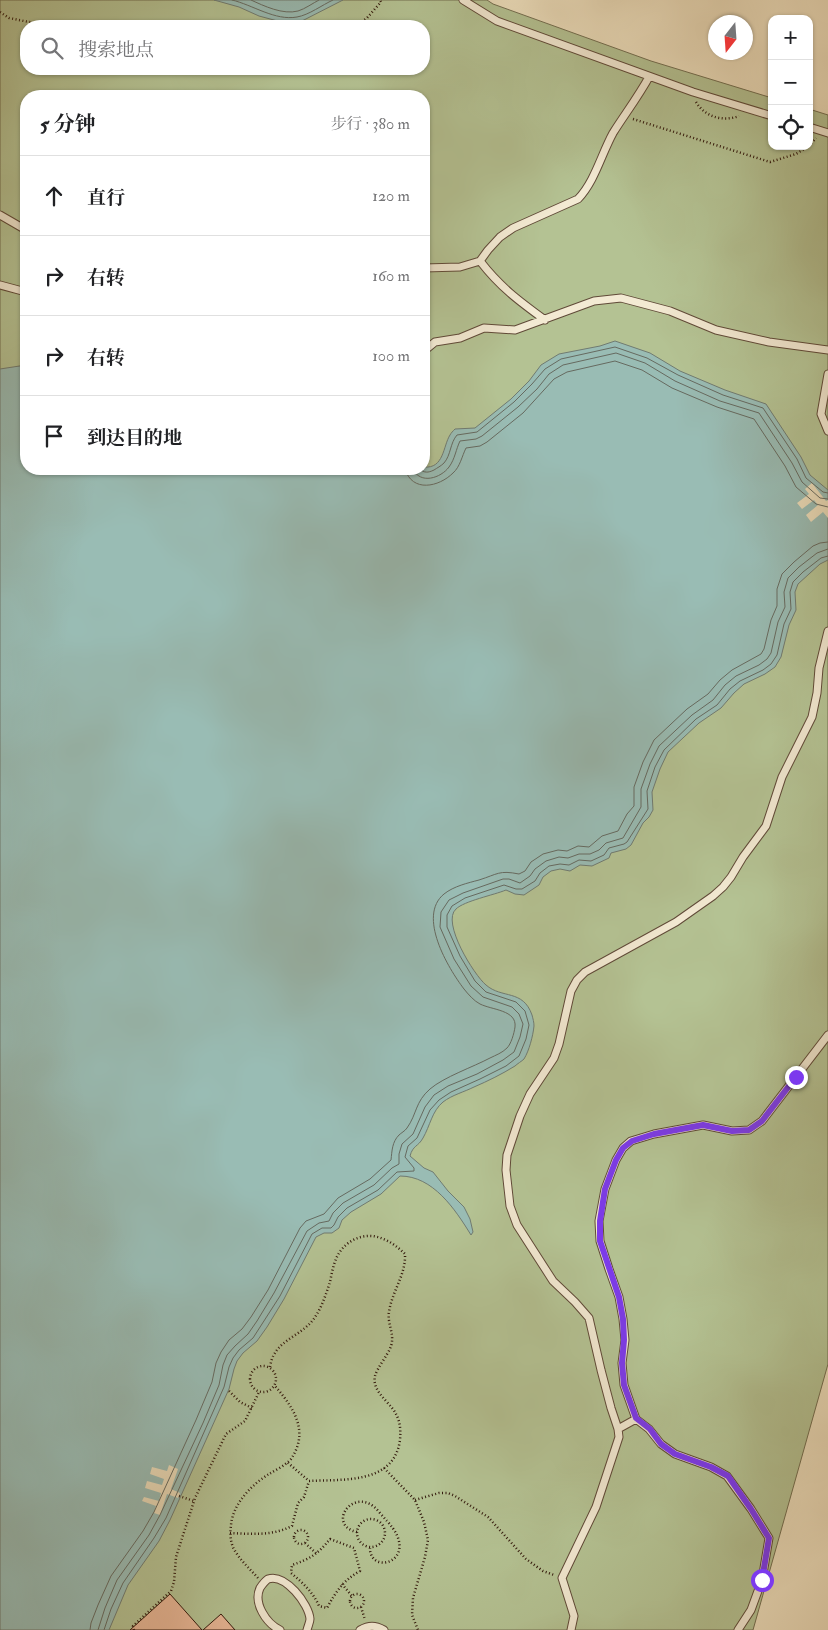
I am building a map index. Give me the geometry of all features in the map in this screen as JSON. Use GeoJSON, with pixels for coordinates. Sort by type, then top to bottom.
{"type":"FeatureCollection","features":[{"type":"Feature","properties":{"kind":"lane"},"geometry":{"type":"LineString","coordinates":[[463,0],[497,21],[649,77],[768,115]]}},
{"type":"Feature","properties":{"kind":"lane"},"geometry":{"type":"LineString","coordinates":[[430,268],[460,267],[480,261],[488,250],[513,228],[578,199],[586,190],[614,133],[649,77]]}},
{"type":"Feature","properties":{"kind":"lane"},"geometry":{"type":"LineString","coordinates":[[813,128],[828,133]]}},
{"type":"Feature","properties":{"kind":"lane"},"geometry":{"type":"LineString","coordinates":[[0,215],[20,227]]}},
{"type":"Feature","properties":{"kind":"lane"},"geometry":{"type":"LineString","coordinates":[[480,261],[492,277],[507,291],[545,320]]}},
{"type":"Feature","properties":{"kind":"lane"},"geometry":{"type":"LineString","coordinates":[[0,285],[20,290]]}},
{"type":"Feature","properties":{"kind":"lane"},"geometry":{"type":"LineString","coordinates":[[430,346],[435,342],[460,338],[484,328],[514,330],[594,301],[621,298],[670,311],[716,330],[769,342],[828,350]]}},
{"type":"Feature","properties":{"kind":"lane"},"geometry":{"type":"LineString","coordinates":[[828,374],[821,414],[828,431]]}},
{"type":"Feature","properties":{"kind":"lane"},"geometry":{"type":"LineString","coordinates":[[571,1630],[574,1616],[562,1578],[596,1507],[619,1437],[618,1429],[608,1399],[589,1318],[553,1281],[517,1225],[510,1206],[506,1170],[507,1154],[530,1094],[554,1058],[560,1044],[566,1006],[577,980],[585,972],[676,922],[713,896],[731,877],[743,856],[766,826],[782,777],[812,717],[828,631]]}},
{"type":"Feature","properties":{"kind":"lane"},"geometry":{"type":"LineString","coordinates":[[738,1630],[751,1610],[762,1580],[769,1538],[728,1476],[711,1467],[675,1454],[661,1444],[650,1429],[636,1418],[624,1385],[622,1363],[623,1319],[619,1297],[600,1241],[600,1221],[605,1189],[616,1160],[623,1148],[632,1141],[654,1134],[703,1125],[732,1131],[749,1130],[762,1121],[828,1035]]}},
{"type":"Feature","properties":{"kind":"lane"},"geometry":{"type":"LineString","coordinates":[[618,1429],[636,1418]]}},
{"type":"Feature","properties":{"kind":"lane"},"geometry":{"type":"LineString","coordinates":[[280,1630],[268,1620],[259,1604],[258,1595],[262,1584],[268,1579],[276,1579],[286,1584],[302,1599],[310,1620],[307,1630]]}},
{"type":"Feature","properties":{"kind":"lane"},"geometry":{"type":"LineString","coordinates":[[360,1630],[367,1626],[376,1625],[384,1630]]}},
{"type":"Feature","properties":{"kind":"path"},"geometry":{"type":"LineString","coordinates":[[364,20],[381,2],[380,0]]}},
{"type":"Feature","properties":{"kind":"path"},"geometry":{"type":"LineString","coordinates":[[0,12],[9,18],[20,20]]}},
{"type":"Feature","properties":{"kind":"path"},"geometry":{"type":"LineString","coordinates":[[693,92],[694,100],[699,107],[716,118],[732,118],[742,115],[747,108]]}},
{"type":"Feature","properties":{"kind":"path"},"geometry":{"type":"LineString","coordinates":[[625,116],[770,162],[796,154],[802,150]]}},
{"type":"Feature","properties":{"kind":"path"},"geometry":{"type":"LineString","coordinates":[[270,1367],[274,1354],[279,1347],[304,1330],[314,1319],[325,1296],[338,1253],[345,1245],[355,1239],[374,1236],[398,1246],[405,1254],[405,1263],[389,1314],[393,1335],[391,1345],[375,1375],[375,1383],[378,1390],[393,1408],[399,1420],[401,1430],[396,1455],[381,1472],[368,1477],[309,1481],[287,1462]]}},
{"type":"Feature","properties":{"kind":"path"},"geometry":{"type":"LineString","coordinates":[[265,1366],[273,1370],[277,1378],[275,1386],[268,1392],[259,1392],[252,1387],[250,1378],[256,1367],[265,1366]]}},
{"type":"Feature","properties":{"kind":"path"},"geometry":{"type":"LineString","coordinates":[[262,1584],[234,1550],[230,1533],[231,1521],[237,1505],[262,1478],[290,1460],[297,1445],[299,1434],[298,1422],[293,1410],[275,1386]]}},
{"type":"Feature","properties":{"kind":"path"},"geometry":{"type":"LineString","coordinates":[[229,1391],[240,1402],[252,1408]]}},
{"type":"Feature","properties":{"kind":"path"},"geometry":{"type":"LineString","coordinates":[[134,1630],[133,1626],[171,1591],[174,1582],[176,1557],[194,1501],[226,1434],[245,1421],[259,1392]]}},
{"type":"Feature","properties":{"kind":"path"},"geometry":{"type":"LineString","coordinates":[[384,1468],[415,1500],[424,1522],[428,1540],[413,1598],[412,1615],[418,1630]]}},
{"type":"Feature","properties":{"kind":"path"},"geometry":{"type":"LineString","coordinates":[[296,1532],[292,1526],[298,1502],[304,1497],[309,1481]]}},
{"type":"Feature","properties":{"kind":"path"},"geometry":{"type":"LineString","coordinates":[[415,1500],[439,1493],[448,1493],[455,1496],[488,1517],[526,1559],[562,1578]]}},
{"type":"Feature","properties":{"kind":"path"},"geometry":{"type":"LineString","coordinates":[[179,1496],[194,1501]]}},
{"type":"Feature","properties":{"kind":"path"},"geometry":{"type":"LineString","coordinates":[[356,1532],[346,1528],[343,1524],[345,1510],[356,1502],[373,1506],[395,1530],[400,1543],[397,1554],[388,1562],[374,1559],[370,1554],[370,1548]]}},
{"type":"Feature","properties":{"kind":"path"},"geometry":{"type":"LineString","coordinates":[[366,1520],[376,1520],[383,1526],[385,1535],[384,1539],[377,1546],[370,1548],[360,1543],[356,1532],[359,1525],[366,1520]]}},
{"type":"Feature","properties":{"kind":"path"},"geometry":{"type":"LineString","coordinates":[[230,1533],[256,1534],[275,1532],[292,1526]]}},
{"type":"Feature","properties":{"kind":"path"},"geometry":{"type":"LineString","coordinates":[[301,1530],[307,1533],[309,1537],[305,1543],[299,1544],[295,1541],[294,1536],[296,1532],[301,1530]]}},
{"type":"Feature","properties":{"kind":"path"},"geometry":{"type":"LineString","coordinates":[[330,1539],[354,1548],[360,1571],[342,1584],[327,1608],[319,1606],[304,1583],[291,1573],[292,1565],[306,1561],[317,1554],[330,1539]]}},
{"type":"Feature","properties":{"kind":"path"},"geometry":{"type":"LineString","coordinates":[[305,1543],[317,1554]]}},
{"type":"Feature","properties":{"kind":"path"},"geometry":{"type":"LineString","coordinates":[[354,1548],[360,1543]]}},
{"type":"Feature","properties":{"kind":"path"},"geometry":{"type":"LineString","coordinates":[[342,1584],[352,1596]]}},
{"type":"Feature","properties":{"kind":"path"},"geometry":{"type":"LineString","coordinates":[[356,1594],[363,1597],[363,1605],[359,1608],[352,1606],[350,1600],[352,1596],[356,1594]]}},
{"type":"Feature","properties":{"kind":"green space"},"geometry":{"type":"Polygon","coordinates":[[[0,0],[487,0],[493,4],[651,61],[768,97],[768,150],[813,150],[813,110],[828,115],[828,1364],[753,1630],[0,1630],[0,0]]]}},
{"type":"Feature","properties":{"kind":"water"},"geometry":{"type":"Polygon","coordinates":[[[214,0],[343,0],[304,20],[274,20],[214,0]]]}},
{"type":"Feature","properties":{"kind":"water"},"geometry":{"type":"Polygon","coordinates":[[[615,341],[650,353],[680,371],[725,390],[766,404],[801,457],[810,475],[828,490],[828,560],[820,564],[798,584],[795,592],[796,610],[789,625],[781,657],[775,667],[744,684],[721,708],[699,723],[668,752],[652,792],[653,810],[643,823],[631,845],[626,849],[611,853],[609,858],[592,866],[580,865],[570,871],[560,869],[551,871],[543,877],[539,885],[524,895],[506,890],[466,903],[456,909],[452,916],[456,936],[474,971],[492,989],[523,1001],[532,1015],[534,1025],[528,1052],[524,1059],[500,1075],[454,1095],[443,1102],[436,1110],[423,1138],[410,1156],[424,1168],[433,1172],[464,1207],[470,1219],[473,1232],[471,1235],[450,1205],[433,1188],[412,1177],[400,1176],[381,1194],[351,1212],[342,1220],[339,1228],[332,1233],[324,1233],[316,1237],[284,1299],[267,1327],[257,1341],[237,1361],[229,1389],[170,1520],[159,1541],[128,1585],[109,1630],[0,1630],[0,369],[20,366],[20,475],[430,475],[430,467],[439,461],[450,435],[455,429],[475,428],[511,399],[529,381],[541,365],[559,354],[615,341]]]}},
{"type":"Feature","properties":{"kind":"pier"},"geometry":{"type":"Polygon","coordinates":[[[812,483],[826,501],[828,500],[828,518],[823,512],[811,522],[806,515],[818,505],[814,500],[802,509],[797,503],[809,494],[805,489],[812,483]]]}},
{"type":"Feature","properties":{"kind":"pier"},"geometry":{"type":"Polygon","coordinates":[[[169,1465],[178,1469],[171,1489],[180,1493],[178,1498],[167,1494],[160,1515],[154,1513],[156,1506],[142,1501],[144,1497],[159,1501],[161,1493],[145,1488],[147,1481],[162,1485],[164,1479],[150,1474],[152,1467],[167,1471],[169,1465]]]}},
{"type":"Feature","properties":{"kind":"building"},"geometry":{"type":"Polygon","coordinates":[[[170,1594],[202,1630],[130,1630],[170,1594]]]}},
{"type":"Feature","properties":{"kind":"building"},"geometry":{"type":"Polygon","coordinates":[[[221,1614],[235,1630],[203,1630],[221,1614]]]}},
{"type":"Feature","properties":{"kind":"route"},"geometry":{"type":"LineString","coordinates":[[762,1580],[769,1538],[728,1476],[711,1467],[675,1454],[661,1444],[650,1429],[636,1418],[624,1385],[622,1363],[623,1319],[619,1297],[600,1241],[600,1221],[605,1189],[616,1160],[623,1148],[632,1141],[654,1134],[703,1125],[732,1131],[749,1130],[762,1121],[796,1077]]}}]}
